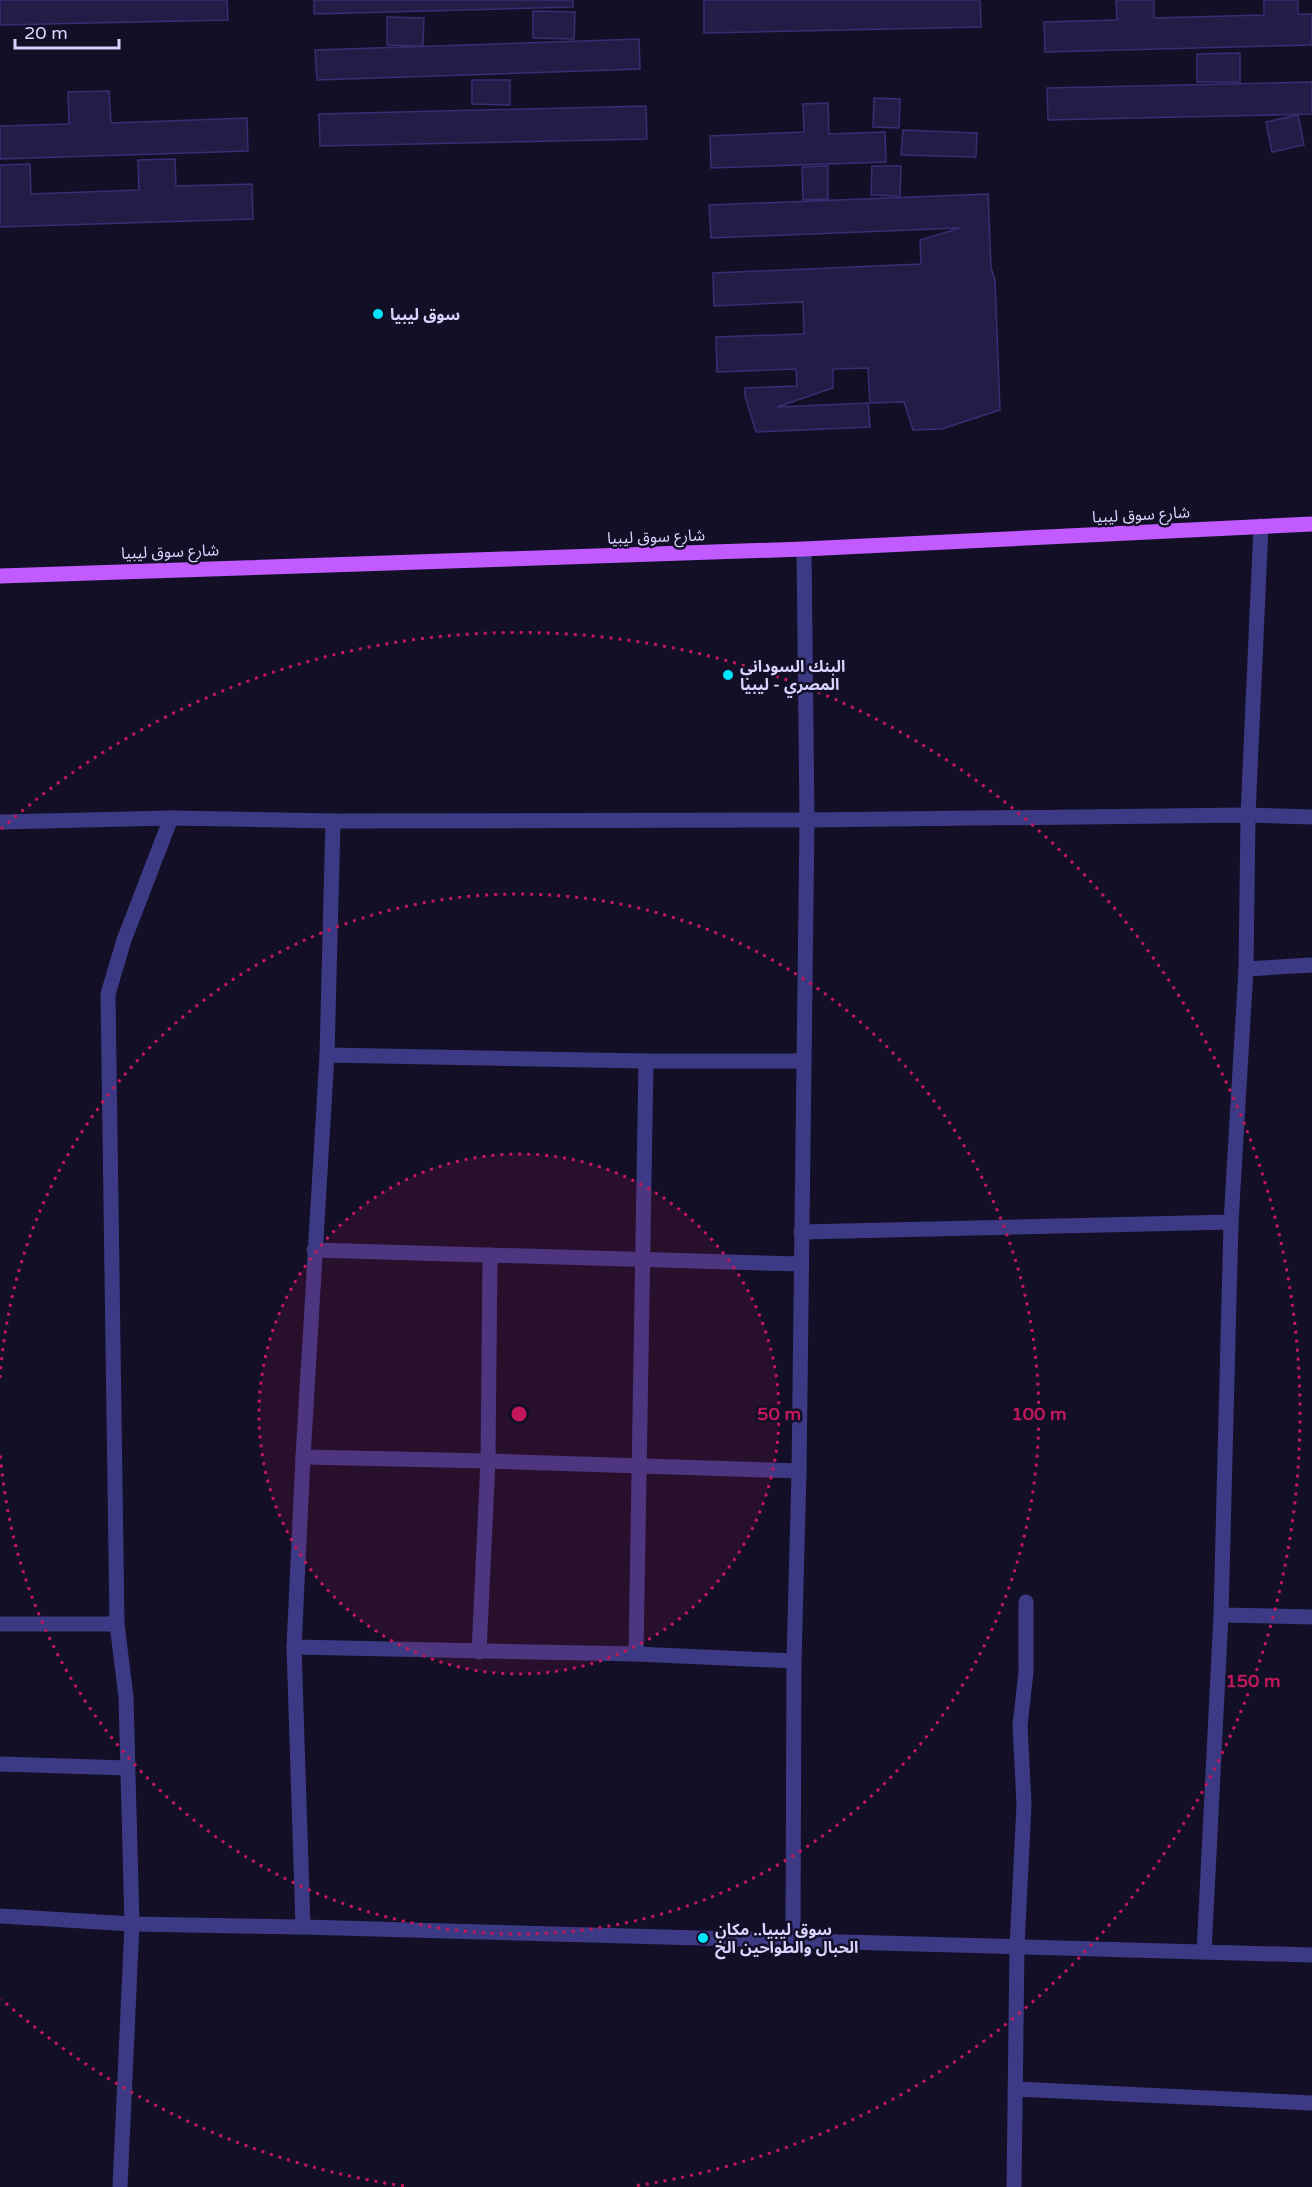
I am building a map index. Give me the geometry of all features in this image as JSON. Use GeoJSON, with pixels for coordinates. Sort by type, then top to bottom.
{"type":"FeatureCollection","features":[{"type":"Feature","properties":{"kind":"main road","name":"شارع سوق ليبيا"},"geometry":{"type":"LineString","coordinates":[[0,576],[804,549],[1312,524]]}},
{"type":"Feature","properties":{"kind":"street"},"geometry":{"type":"LineString","coordinates":[[1204,1952],[1221,1615],[1231,1222],[1246,969],[1248,815],[1261,526]]}},
{"type":"Feature","properties":{"kind":"street"},"geometry":{"type":"LineString","coordinates":[[793,1941],[794,1661],[799,1471],[807,820],[804,549]]}},
{"type":"Feature","properties":{"kind":"street"},"geometry":{"type":"LineString","coordinates":[[0,822],[171,818],[333,821],[807,820],[1248,815],[1312,817]]}},
{"type":"Feature","properties":{"kind":"street"},"geometry":{"type":"LineString","coordinates":[[120,2187],[132,1924],[126,1697],[117,1624],[108,994],[124,940],[171,818]]}},
{"type":"Feature","properties":{"kind":"street"},"geometry":{"type":"LineString","coordinates":[[303,1927],[294,1647],[314,1250],[327,1055],[333,821]]}},
{"type":"Feature","properties":{"kind":"street"},"geometry":{"type":"LineString","coordinates":[[1246,969],[1312,965]]}},
{"type":"Feature","properties":{"kind":"street"},"geometry":{"type":"LineString","coordinates":[[327,1055],[646,1061],[804,1061]]}},
{"type":"Feature","properties":{"kind":"street"},"geometry":{"type":"LineString","coordinates":[[636,1654],[646,1061]]}},
{"type":"Feature","properties":{"kind":"street"},"geometry":{"type":"LineString","coordinates":[[801,1232],[1231,1222]]}},
{"type":"Feature","properties":{"kind":"street"},"geometry":{"type":"LineString","coordinates":[[314,1250],[801,1264]]}},
{"type":"Feature","properties":{"kind":"street"},"geometry":{"type":"LineString","coordinates":[[480,1652],[488,1461],[490,1255]]}},
{"type":"Feature","properties":{"kind":"street"},"geometry":{"type":"LineString","coordinates":[[303,1457],[799,1471]]}},
{"type":"Feature","properties":{"kind":"street"},"geometry":{"type":"LineString","coordinates":[[1014,2187],[1017,1947],[1024,1804],[1020,1725],[1026,1672],[1026,1602]]}},
{"type":"Feature","properties":{"kind":"street"},"geometry":{"type":"LineString","coordinates":[[1221,1615],[1312,1617]]}},
{"type":"Feature","properties":{"kind":"street"},"geometry":{"type":"LineString","coordinates":[[0,1624],[117,1624]]}},
{"type":"Feature","properties":{"kind":"street"},"geometry":{"type":"LineString","coordinates":[[294,1647],[636,1654],[794,1661]]}},
{"type":"Feature","properties":{"kind":"street"},"geometry":{"type":"LineString","coordinates":[[0,1764],[127,1768]]}},
{"type":"Feature","properties":{"kind":"street"},"geometry":{"type":"LineString","coordinates":[[0,1916],[132,1924],[1312,1955]]}},
{"type":"Feature","properties":{"kind":"street"},"geometry":{"type":"LineString","coordinates":[[1015,2089],[1312,2103]]}},
{"type":"Feature","properties":{"kind":"building"},"geometry":{"type":"Polygon","coordinates":[[[0,0],[227,0],[228,20],[0,25],[0,0]]]}},
{"type":"Feature","properties":{"kind":"building"},"geometry":{"type":"Polygon","coordinates":[[[314,0],[573,0],[573,7],[314,14],[314,0]]]}},
{"type":"Feature","properties":{"kind":"building"},"geometry":{"type":"Polygon","coordinates":[[[704,0],[980,0],[981,27],[704,33],[704,0]]]}},
{"type":"Feature","properties":{"kind":"building"},"geometry":{"type":"Polygon","coordinates":[[[1116,0],[1154,0],[1154,18],[1264,15],[1264,0],[1298,0],[1298,14],[1312,14],[1312,45],[1045,52],[1044,22],[1117,20],[1116,0]]]}},
{"type":"Feature","properties":{"kind":"building"},"geometry":{"type":"Polygon","coordinates":[[[533,11],[575,12],[574,39],[533,38],[533,11]]]}},
{"type":"Feature","properties":{"kind":"building"},"geometry":{"type":"Polygon","coordinates":[[[387,17],[424,18],[423,46],[387,45],[387,17]]]}},
{"type":"Feature","properties":{"kind":"building"},"geometry":{"type":"Polygon","coordinates":[[[639,39],[640,69],[317,80],[315,50],[639,39]]]}},
{"type":"Feature","properties":{"kind":"building"},"geometry":{"type":"Polygon","coordinates":[[[1240,53],[1240,82],[1197,82],[1197,54],[1240,53]]]}},
{"type":"Feature","properties":{"kind":"building"},"geometry":{"type":"Polygon","coordinates":[[[472,80],[510,80],[510,105],[472,104],[472,80]]]}},
{"type":"Feature","properties":{"kind":"building"},"geometry":{"type":"Polygon","coordinates":[[[1312,82],[1312,114],[1048,120],[1047,88],[1312,82]]]}},
{"type":"Feature","properties":{"kind":"building"},"geometry":{"type":"Polygon","coordinates":[[[109,91],[111,123],[247,118],[248,151],[0,159],[0,126],[69,124],[68,92],[109,91]]]}},
{"type":"Feature","properties":{"kind":"building"},"geometry":{"type":"Polygon","coordinates":[[[874,98],[900,99],[899,128],[873,127],[874,98]]]}},
{"type":"Feature","properties":{"kind":"building"},"geometry":{"type":"Polygon","coordinates":[[[828,103],[829,134],[885,132],[886,162],[711,168],[710,136],[804,132],[803,104],[828,103]]]}},
{"type":"Feature","properties":{"kind":"building"},"geometry":{"type":"Polygon","coordinates":[[[646,106],[647,139],[320,146],[319,114],[646,106]]]}},
{"type":"Feature","properties":{"kind":"building"},"geometry":{"type":"Polygon","coordinates":[[[1298,115],[1304,145],[1272,152],[1266,122],[1298,115]]]}},
{"type":"Feature","properties":{"kind":"building"},"geometry":{"type":"Polygon","coordinates":[[[903,130],[977,133],[976,157],[901,155],[903,130]]]}},
{"type":"Feature","properties":{"kind":"building"},"geometry":{"type":"Polygon","coordinates":[[[175,159],[176,186],[252,184],[253,219],[0,227],[0,165],[30,164],[31,194],[139,190],[138,160],[175,159]]]}},
{"type":"Feature","properties":{"kind":"building"},"geometry":{"type":"Polygon","coordinates":[[[828,166],[828,199],[803,200],[802,167],[828,166]]]}},
{"type":"Feature","properties":{"kind":"building"},"geometry":{"type":"Polygon","coordinates":[[[872,166],[901,166],[900,196],[871,195],[872,166]]]}},
{"type":"Feature","properties":{"kind":"building"},"geometry":{"type":"Polygon","coordinates":[[[988,194],[991,268],[995,280],[1000,410],[942,429],[913,430],[904,402],[870,403],[868,368],[833,369],[833,388],[777,407],[868,403],[870,427],[756,432],[745,396],[745,388],[797,386],[796,369],[717,372],[716,337],[804,334],[803,302],[714,306],[713,273],[921,264],[920,240],[960,228],[711,238],[709,205],[988,194]]]}},
{"type":"Feature","properties":{"kind":"place","name":"سوق ليبيا"},"geometry":{"type":"Point","coordinates":[378,314]}},
{"type":"Feature","properties":{"kind":"place","name":"البنك السوداني المصري - ليبيا"},"geometry":{"type":"Point","coordinates":[728,675]}},
{"type":"Feature","properties":{"kind":"place","name":"سوق ليبيا.. مكان الحبال والطواحين الخ"},"geometry":{"type":"Point","coordinates":[703,1938]}}]}
